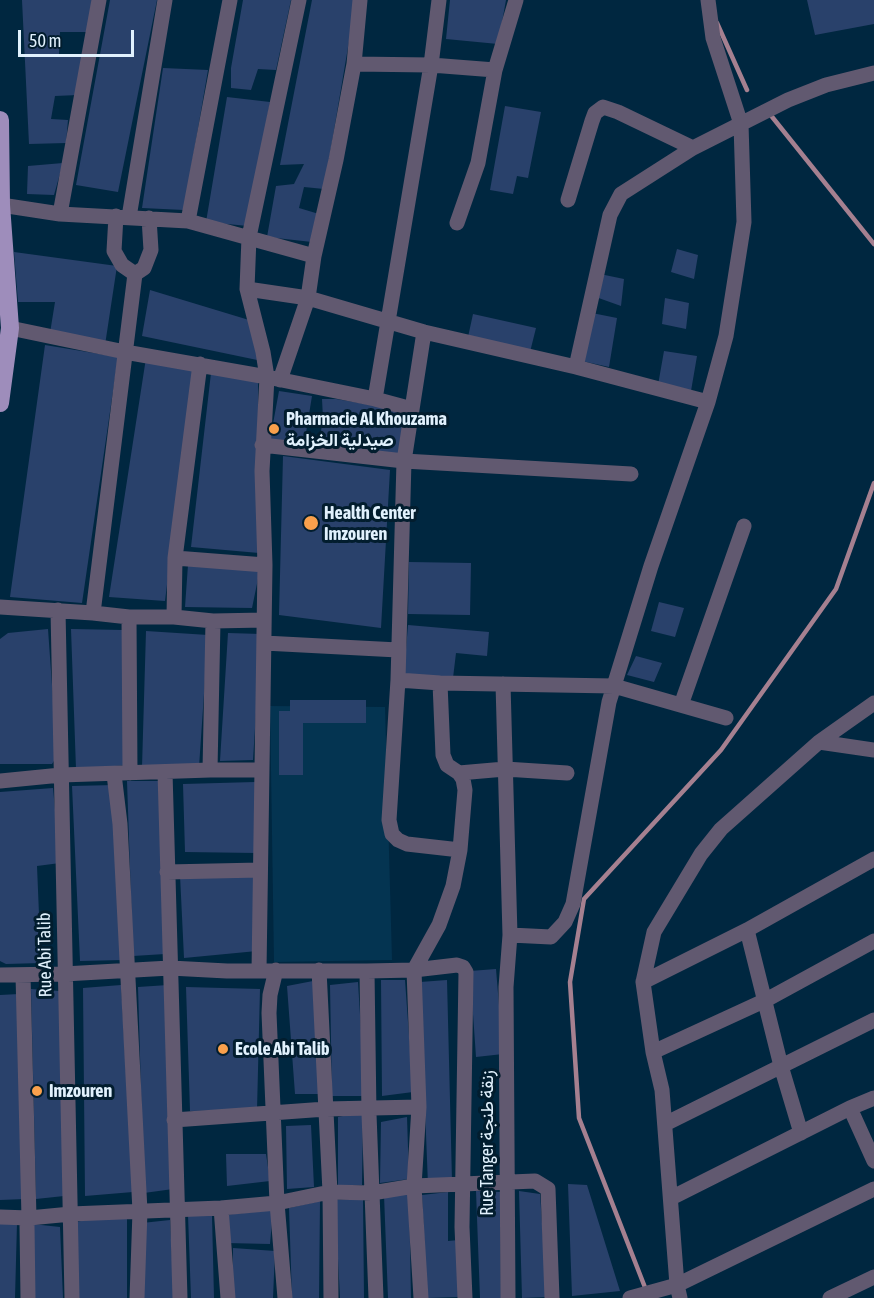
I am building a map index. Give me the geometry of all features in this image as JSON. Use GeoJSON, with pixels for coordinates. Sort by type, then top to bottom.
{"type":"FeatureCollection","features":[{"type":"Feature","properties":{"kind":"main road"},"geometry":{"type":"LineString","coordinates":[[0,120],[2,250],[10,328],[1,381],[0,403]]}},
{"type":"Feature","properties":{"kind":"street"},"geometry":{"type":"LineString","coordinates":[[60,214],[99,0]]}},
{"type":"Feature","properties":{"kind":"street"},"geometry":{"type":"LineString","coordinates":[[135,274],[122,266],[114,251],[123,217],[165,0]]}},
{"type":"Feature","properties":{"kind":"street"},"geometry":{"type":"LineString","coordinates":[[188,221],[230,0]]}},
{"type":"Feature","properties":{"kind":"street"},"geometry":{"type":"LineString","coordinates":[[274,378],[263,351],[247,289],[249,237],[299,0]]}},
{"type":"Feature","properties":{"kind":"street"},"geometry":{"type":"LineString","coordinates":[[259,971],[265,565],[262,445],[274,378],[308,298],[314,256],[336,160],[354,64],[360,0]]}},
{"type":"Feature","properties":{"kind":"street"},"geometry":{"type":"LineString","coordinates":[[375,399],[439,0]]}},
{"type":"Feature","properties":{"kind":"street"},"geometry":{"type":"LineString","coordinates":[[457,224],[478,163],[485,135],[495,70],[516,0]]}},
{"type":"Feature","properties":{"kind":"street"},"geometry":{"type":"LineString","coordinates":[[510,935],[551,937],[565,922],[573,904],[609,702],[651,566],[708,402],[726,336],[744,222],[741,123],[713,38],[708,0]]}},
{"type":"Feature","properties":{"kind":"street"},"geometry":{"type":"LineString","coordinates":[[354,64],[430,65],[495,70]]}},
{"type":"Feature","properties":{"kind":"street"},"geometry":{"type":"LineString","coordinates":[[576,367],[610,215],[621,195],[693,148],[741,123],[826,85],[874,73]]}},
{"type":"Feature","properties":{"kind":"street"},"geometry":{"type":"LineString","coordinates":[[568,200],[595,113],[603,108],[618,112],[693,148]]}},
{"type":"Feature","properties":{"kind":"street"},"geometry":{"type":"LineString","coordinates":[[1,206],[60,214],[188,221],[314,256]]}},
{"type":"Feature","properties":{"kind":"street"},"geometry":{"type":"LineString","coordinates":[[93,613],[135,274],[144,268],[151,249],[149,218]]}},
{"type":"Feature","properties":{"kind":"street"},"geometry":{"type":"LineString","coordinates":[[247,289],[308,298],[424,332],[576,367],[708,402]]}},
{"type":"Feature","properties":{"kind":"street"},"geometry":{"type":"LineString","coordinates":[[10,328],[125,352],[274,378],[412,409]]}},
{"type":"Feature","properties":{"kind":"street"},"geometry":{"type":"LineString","coordinates":[[424,332],[404,462],[398,680],[389,820],[392,834],[407,844],[460,850]]}},
{"type":"Feature","properties":{"kind":"street"},"geometry":{"type":"LineString","coordinates":[[174,617],[175,558],[200,364]]}},
{"type":"Feature","properties":{"kind":"street"},"geometry":{"type":"LineString","coordinates":[[262,445],[404,462],[631,474]]}},
{"type":"Feature","properties":{"kind":"street"},"geometry":{"type":"LineString","coordinates":[[681,705],[744,526]]}},
{"type":"Feature","properties":{"kind":"street"},"geometry":{"type":"LineString","coordinates":[[175,558],[265,565]]}},
{"type":"Feature","properties":{"kind":"street"},"geometry":{"type":"LineString","coordinates":[[0,607],[129,617],[174,617],[213,621],[264,620]]}},
{"type":"Feature","properties":{"kind":"street","name":"Rue Abi Talib"},"geometry":{"type":"LineString","coordinates":[[58,610],[72,1298]]}},
{"type":"Feature","properties":{"kind":"street"},"geometry":{"type":"LineString","coordinates":[[129,617],[120,824],[140,1211],[137,1298]]}},
{"type":"Feature","properties":{"kind":"street"},"geometry":{"type":"LineString","coordinates":[[210,770],[213,621]]}},
{"type":"Feature","properties":{"kind":"street"},"geometry":{"type":"LineString","coordinates":[[264,643],[398,650]]}},
{"type":"Feature","properties":{"kind":"street"},"geometry":{"type":"LineString","coordinates":[[398,680],[440,683],[614,686],[726,718]]}},
{"type":"Feature","properties":{"kind":"street"},"geometry":{"type":"LineString","coordinates":[[421,1298],[414,1186],[419,1107],[414,970],[439,925],[453,886],[460,850],[465,790],[463,779],[459,773],[447,765],[442,755],[440,683]]}},
{"type":"Feature","properties":{"kind":"street","name":"Rue Tanger زنقة طنجة"},"geometry":{"type":"LineString","coordinates":[[503,684],[510,935],[506,987],[508,1298]]}},
{"type":"Feature","properties":{"kind":"street"},"geometry":{"type":"LineString","coordinates":[[678,1292],[662,1090],[643,982],[654,932],[701,854],[721,829],[819,742],[874,703]]}},
{"type":"Feature","properties":{"kind":"street"},"geometry":{"type":"LineString","coordinates":[[819,742],[874,750]]}},
{"type":"Feature","properties":{"kind":"street"},"geometry":{"type":"LineString","coordinates":[[459,773],[506,769],[567,773]]}},
{"type":"Feature","properties":{"kind":"street"},"geometry":{"type":"LineString","coordinates":[[0,781],[62,775],[261,770]]}},
{"type":"Feature","properties":{"kind":"street"},"geometry":{"type":"LineString","coordinates":[[165,772],[180,1298]]}},
{"type":"Feature","properties":{"kind":"street"},"geometry":{"type":"LineString","coordinates":[[643,982],[747,930],[874,859]]}},
{"type":"Feature","properties":{"kind":"street"},"geometry":{"type":"LineString","coordinates":[[167,872],[260,870]]}},
{"type":"Feature","properties":{"kind":"street"},"geometry":{"type":"LineString","coordinates":[[747,930],[801,1132]]}},
{"type":"Feature","properties":{"kind":"street"},"geometry":{"type":"LineString","coordinates":[[654,1052],[766,1000],[874,941]]}},
{"type":"Feature","properties":{"kind":"street"},"geometry":{"type":"LineString","coordinates":[[0,975],[170,968],[259,971],[414,970],[457,964],[466,972],[463,1184],[465,1298]]}},
{"type":"Feature","properties":{"kind":"street"},"geometry":{"type":"LineString","coordinates":[[276,970],[270,995],[269,1013],[277,1203],[285,1298]]}},
{"type":"Feature","properties":{"kind":"street"},"geometry":{"type":"LineString","coordinates":[[319,970],[330,1192],[331,1298]]}},
{"type":"Feature","properties":{"kind":"street"},"geometry":{"type":"LineString","coordinates":[[367,971],[376,1298]]}},
{"type":"Feature","properties":{"kind":"street"},"geometry":{"type":"LineString","coordinates":[[22,975],[29,1218],[27,1225],[28,1298]]}},
{"type":"Feature","properties":{"kind":"street"},"geometry":{"type":"LineString","coordinates":[[665,1124],[874,1020]]}},
{"type":"Feature","properties":{"kind":"street"},"geometry":{"type":"LineString","coordinates":[[671,1198],[874,1098]]}},
{"type":"Feature","properties":{"kind":"street"},"geometry":{"type":"LineString","coordinates":[[174,1120],[326,1109],[419,1107]]}},
{"type":"Feature","properties":{"kind":"street"},"geometry":{"type":"LineString","coordinates":[[850,1108],[874,1161]]}},
{"type":"Feature","properties":{"kind":"street"},"geometry":{"type":"LineString","coordinates":[[0,1218],[221,1208],[277,1203],[330,1192],[372,1192],[414,1186],[535,1181],[548,1190],[552,1298]]}},
{"type":"Feature","properties":{"kind":"street"},"geometry":{"type":"LineString","coordinates":[[630,1298],[656,1291],[678,1292],[874,1189]]}},
{"type":"Feature","properties":{"kind":"street"},"geometry":{"type":"LineString","coordinates":[[221,1208],[228,1298]]}},
{"type":"Feature","properties":{"kind":"street"},"geometry":{"type":"LineString","coordinates":[[830,1298],[874,1276]]}},
{"type":"Feature","properties":{"kind":"shaded area"},"geometry":{"type":"Polygon","coordinates":[[[270,706],[385,707],[392,960],[274,962],[270,706]]]}},
{"type":"Feature","properties":{"kind":"building"},"geometry":{"type":"Polygon","coordinates":[[[22,0],[92,0],[87,32],[60,32],[59,54],[85,56],[78,95],[55,96],[51,119],[68,120],[66,143],[29,144],[22,0]]]}},
{"type":"Feature","properties":{"kind":"building"},"geometry":{"type":"Polygon","coordinates":[[[110,0],[157,0],[118,192],[76,185],[110,0]]]}},
{"type":"Feature","properties":{"kind":"building"},"geometry":{"type":"Polygon","coordinates":[[[243,0],[291,0],[276,70],[258,69],[251,90],[231,88],[231,68],[243,0]]]}},
{"type":"Feature","properties":{"kind":"building"},"geometry":{"type":"Polygon","coordinates":[[[312,0],[356,0],[324,189],[304,187],[299,208],[319,214],[312,242],[267,237],[276,186],[294,184],[304,164],[280,165],[312,0]]]}},
{"type":"Feature","properties":{"kind":"building"},"geometry":{"type":"Polygon","coordinates":[[[450,0],[506,0],[498,44],[446,39],[450,0]]]}},
{"type":"Feature","properties":{"kind":"building"},"geometry":{"type":"Polygon","coordinates":[[[807,0],[874,0],[874,24],[815,35],[807,0]]]}},
{"type":"Feature","properties":{"kind":"building"},"geometry":{"type":"Polygon","coordinates":[[[163,68],[208,70],[184,210],[142,208],[163,68]]]}},
{"type":"Feature","properties":{"kind":"building"},"geometry":{"type":"Polygon","coordinates":[[[227,97],[270,102],[248,226],[206,222],[227,97]]]}},
{"type":"Feature","properties":{"kind":"building"},"geometry":{"type":"Polygon","coordinates":[[[505,106],[541,112],[528,178],[517,176],[513,194],[490,190],[505,106]]]}},
{"type":"Feature","properties":{"kind":"building"},"geometry":{"type":"Polygon","coordinates":[[[63,163],[54,195],[27,194],[28,166],[63,163]]]}},
{"type":"Feature","properties":{"kind":"building"},"geometry":{"type":"Polygon","coordinates":[[[677,249],[698,255],[694,279],[671,272],[677,249]]]}},
{"type":"Feature","properties":{"kind":"building"},"geometry":{"type":"Polygon","coordinates":[[[14,252],[117,266],[105,345],[50,333],[55,302],[18,302],[14,252]]]}},
{"type":"Feature","properties":{"kind":"building"},"geometry":{"type":"Polygon","coordinates":[[[600,274],[624,279],[621,306],[593,296],[600,274]]]}},
{"type":"Feature","properties":{"kind":"building"},"geometry":{"type":"Polygon","coordinates":[[[150,290],[249,320],[262,361],[142,336],[150,290]]]}},
{"type":"Feature","properties":{"kind":"building"},"geometry":{"type":"Polygon","coordinates":[[[665,298],[689,303],[686,329],[662,324],[665,298]]]}},
{"type":"Feature","properties":{"kind":"building"},"geometry":{"type":"Polygon","coordinates":[[[592,313],[617,318],[609,367],[582,361],[592,313]]]}},
{"type":"Feature","properties":{"kind":"building"},"geometry":{"type":"Polygon","coordinates":[[[473,314],[536,328],[530,352],[468,337],[473,314]]]}},
{"type":"Feature","properties":{"kind":"building"},"geometry":{"type":"Polygon","coordinates":[[[45,345],[118,357],[82,603],[10,597],[45,345]]]}},
{"type":"Feature","properties":{"kind":"building"},"geometry":{"type":"Polygon","coordinates":[[[664,351],[697,356],[691,391],[658,385],[664,351]]]}},
{"type":"Feature","properties":{"kind":"building"},"geometry":{"type":"Polygon","coordinates":[[[146,358],[194,365],[165,601],[109,597],[146,358]]]}},
{"type":"Feature","properties":{"kind":"building"},"geometry":{"type":"Polygon","coordinates":[[[211,373],[258,377],[259,553],[191,547],[211,373]]]}},
{"type":"Feature","properties":{"kind":"building"},"geometry":{"type":"Polygon","coordinates":[[[279,391],[312,396],[304,445],[270,440],[279,391]]]}},
{"type":"Feature","properties":{"kind":"building"},"geometry":{"type":"Polygon","coordinates":[[[322,399],[336,399],[401,410],[404,455],[346,447],[345,437],[340,437],[341,450],[318,448],[323,419],[322,399]]]}},
{"type":"Feature","properties":{"kind":"building"},"geometry":{"type":"Polygon","coordinates":[[[283,456],[390,470],[381,628],[279,615],[283,456]]]}},
{"type":"Feature","properties":{"kind":"building"},"geometry":{"type":"Polygon","coordinates":[[[409,562],[471,563],[470,615],[408,614],[409,562]]]}},
{"type":"Feature","properties":{"kind":"building"},"geometry":{"type":"Polygon","coordinates":[[[188,565],[260,569],[252,608],[185,607],[188,565]]]}},
{"type":"Feature","properties":{"kind":"building"},"geometry":{"type":"Polygon","coordinates":[[[659,602],[684,608],[675,637],[651,631],[659,602]]]}},
{"type":"Feature","properties":{"kind":"building"},"geometry":{"type":"Polygon","coordinates":[[[408,625],[489,632],[487,656],[456,653],[453,678],[404,674],[408,625]]]}},
{"type":"Feature","properties":{"kind":"building"},"geometry":{"type":"Polygon","coordinates":[[[48,629],[57,756],[52,764],[0,764],[0,639],[8,633],[48,629]]]}},
{"type":"Feature","properties":{"kind":"building"},"geometry":{"type":"Polygon","coordinates":[[[71,629],[123,630],[128,765],[76,769],[71,629]]]}},
{"type":"Feature","properties":{"kind":"building"},"geometry":{"type":"Polygon","coordinates":[[[146,631],[208,635],[199,767],[142,767],[146,631]]]}},
{"type":"Feature","properties":{"kind":"building"},"geometry":{"type":"Polygon","coordinates":[[[228,633],[261,634],[253,760],[220,761],[228,633]]]}},
{"type":"Feature","properties":{"kind":"building"},"geometry":{"type":"Polygon","coordinates":[[[636,656],[662,663],[654,682],[627,675],[636,656]]]}},
{"type":"Feature","properties":{"kind":"building"},"geometry":{"type":"Polygon","coordinates":[[[290,700],[366,700],[366,723],[303,723],[303,775],[279,775],[279,711],[290,711],[290,700]]]}},
{"type":"Feature","properties":{"kind":"building"},"geometry":{"type":"Polygon","coordinates":[[[127,781],[164,781],[165,954],[133,956],[127,781]]]}},
{"type":"Feature","properties":{"kind":"building"},"geometry":{"type":"Polygon","coordinates":[[[255,782],[257,853],[185,852],[183,784],[255,782]]]}},
{"type":"Feature","properties":{"kind":"building"},"geometry":{"type":"Polygon","coordinates":[[[115,785],[123,960],[80,961],[72,786],[115,785]]]}},
{"type":"Feature","properties":{"kind":"building"},"geometry":{"type":"Polygon","coordinates":[[[53,788],[60,863],[37,866],[41,963],[6,964],[0,961],[0,792],[53,788]]]}},
{"type":"Feature","properties":{"kind":"building"},"geometry":{"type":"Polygon","coordinates":[[[180,875],[256,875],[257,951],[184,958],[180,875]]]}},
{"type":"Feature","properties":{"kind":"building"},"geometry":{"type":"Polygon","coordinates":[[[496,969],[503,1054],[476,1057],[470,971],[496,969]]]}},
{"type":"Feature","properties":{"kind":"building"},"geometry":{"type":"Polygon","coordinates":[[[381,980],[405,980],[413,1092],[382,1096],[381,980]]]}},
{"type":"Feature","properties":{"kind":"building"},"geometry":{"type":"Polygon","coordinates":[[[447,980],[452,1181],[428,1185],[420,982],[447,980]]]}},
{"type":"Feature","properties":{"kind":"building"},"geometry":{"type":"Polygon","coordinates":[[[313,981],[320,1094],[295,1094],[287,986],[313,981]]]}},
{"type":"Feature","properties":{"kind":"building"},"geometry":{"type":"Polygon","coordinates":[[[358,982],[365,1096],[332,1096],[330,985],[358,982]]]}},
{"type":"Feature","properties":{"kind":"building"},"geometry":{"type":"Polygon","coordinates":[[[121,985],[133,1192],[85,1196],[83,988],[121,985]]]}},
{"type":"Feature","properties":{"kind":"building"},"geometry":{"type":"Polygon","coordinates":[[[168,985],[173,1189],[144,1193],[138,987],[168,985]]]}},
{"type":"Feature","properties":{"kind":"building","name":"Ecole Abi Talib"},"geometry":{"type":"Polygon","coordinates":[[[186,987],[260,989],[257,1110],[190,1111],[186,987]]]}},
{"type":"Feature","properties":{"kind":"building"},"geometry":{"type":"Polygon","coordinates":[[[31,989],[60,991],[64,1196],[36,1199],[31,989]]]}},
{"type":"Feature","properties":{"kind":"building"},"geometry":{"type":"Polygon","coordinates":[[[19,994],[25,1199],[0,1200],[0,995],[19,994]]]}},
{"type":"Feature","properties":{"kind":"building"},"geometry":{"type":"Polygon","coordinates":[[[363,1112],[362,1185],[338,1185],[338,1117],[363,1112]]]}},
{"type":"Feature","properties":{"kind":"building"},"geometry":{"type":"Polygon","coordinates":[[[407,1117],[409,1179],[380,1183],[381,1122],[407,1117]]]}},
{"type":"Feature","properties":{"kind":"building"},"geometry":{"type":"Polygon","coordinates":[[[311,1125],[314,1187],[287,1189],[286,1126],[311,1125]]]}},
{"type":"Feature","properties":{"kind":"building"},"geometry":{"type":"Polygon","coordinates":[[[226,1154],[266,1154],[270,1181],[227,1186],[226,1154]]]}},
{"type":"Feature","properties":{"kind":"building"},"geometry":{"type":"Polygon","coordinates":[[[568,1184],[587,1185],[620,1291],[572,1296],[568,1184]]]}},
{"type":"Feature","properties":{"kind":"building"},"geometry":{"type":"Polygon","coordinates":[[[476,1191],[500,1192],[501,1298],[480,1298],[476,1191]]]}},
{"type":"Feature","properties":{"kind":"building"},"geometry":{"type":"Polygon","coordinates":[[[519,1191],[540,1194],[547,1297],[522,1298],[519,1191]]]}},
{"type":"Feature","properties":{"kind":"building"},"geometry":{"type":"Polygon","coordinates":[[[409,1192],[411,1298],[388,1298],[384,1195],[409,1192]]]}},
{"type":"Feature","properties":{"kind":"building"},"geometry":{"type":"Polygon","coordinates":[[[448,1192],[448,1241],[459,1240],[458,1297],[427,1298],[422,1195],[448,1192]]]}},
{"type":"Feature","properties":{"kind":"building"},"geometry":{"type":"Polygon","coordinates":[[[363,1199],[364,1298],[340,1298],[335,1200],[363,1199]]]}},
{"type":"Feature","properties":{"kind":"building"},"geometry":{"type":"Polygon","coordinates":[[[320,1201],[319,1298],[292,1298],[289,1208],[320,1201]]]}},
{"type":"Feature","properties":{"kind":"building"},"geometry":{"type":"Polygon","coordinates":[[[273,1210],[270,1244],[226,1243],[224,1215],[273,1210]]]}},
{"type":"Feature","properties":{"kind":"building"},"geometry":{"type":"Polygon","coordinates":[[[127,1212],[127,1298],[75,1298],[76,1222],[127,1212]]]}},
{"type":"Feature","properties":{"kind":"building"},"geometry":{"type":"Polygon","coordinates":[[[188,1215],[212,1216],[214,1298],[191,1298],[188,1215]]]}},
{"type":"Feature","properties":{"kind":"building"},"geometry":{"type":"Polygon","coordinates":[[[170,1220],[174,1298],[144,1298],[142,1223],[170,1220]]]}},
{"type":"Feature","properties":{"kind":"building"},"geometry":{"type":"Polygon","coordinates":[[[0,1223],[17,1223],[15,1298],[0,1298],[0,1223]]]}},
{"type":"Feature","properties":{"kind":"building"},"geometry":{"type":"Polygon","coordinates":[[[32,1224],[60,1227],[63,1298],[33,1298],[32,1224]]]}},
{"type":"Feature","properties":{"kind":"building"},"geometry":{"type":"Polygon","coordinates":[[[233,1248],[275,1251],[273,1298],[233,1298],[233,1248]]]}},
{"type":"Feature","properties":{"kind":"waterway"},"geometry":{"type":"LineString","coordinates":[[717,23],[747,90]]}},
{"type":"Feature","properties":{"kind":"waterway"},"geometry":{"type":"LineString","coordinates":[[769,113],[874,244]]}},
{"type":"Feature","properties":{"kind":"waterway"},"geometry":{"type":"LineString","coordinates":[[646,1290],[579,1118],[570,982],[584,899],[721,750],[836,589],[874,483]]}},
{"type":"Feature","properties":{"kind":"place","name":"Pharmacie Al Khouzama صيدلية الخزامة"},"geometry":{"type":"Point","coordinates":[274,429]}},
{"type":"Feature","properties":{"kind":"place","name":"Health Center Imzouren"},"geometry":{"type":"Point","coordinates":[311,523]}},
{"type":"Feature","properties":{"kind":"place","name":"Ecole Abi Talib"},"geometry":{"type":"Point","coordinates":[223,1049]}},
{"type":"Feature","properties":{"kind":"place","name":"Imzouren"},"geometry":{"type":"Point","coordinates":[37,1091]}}]}
